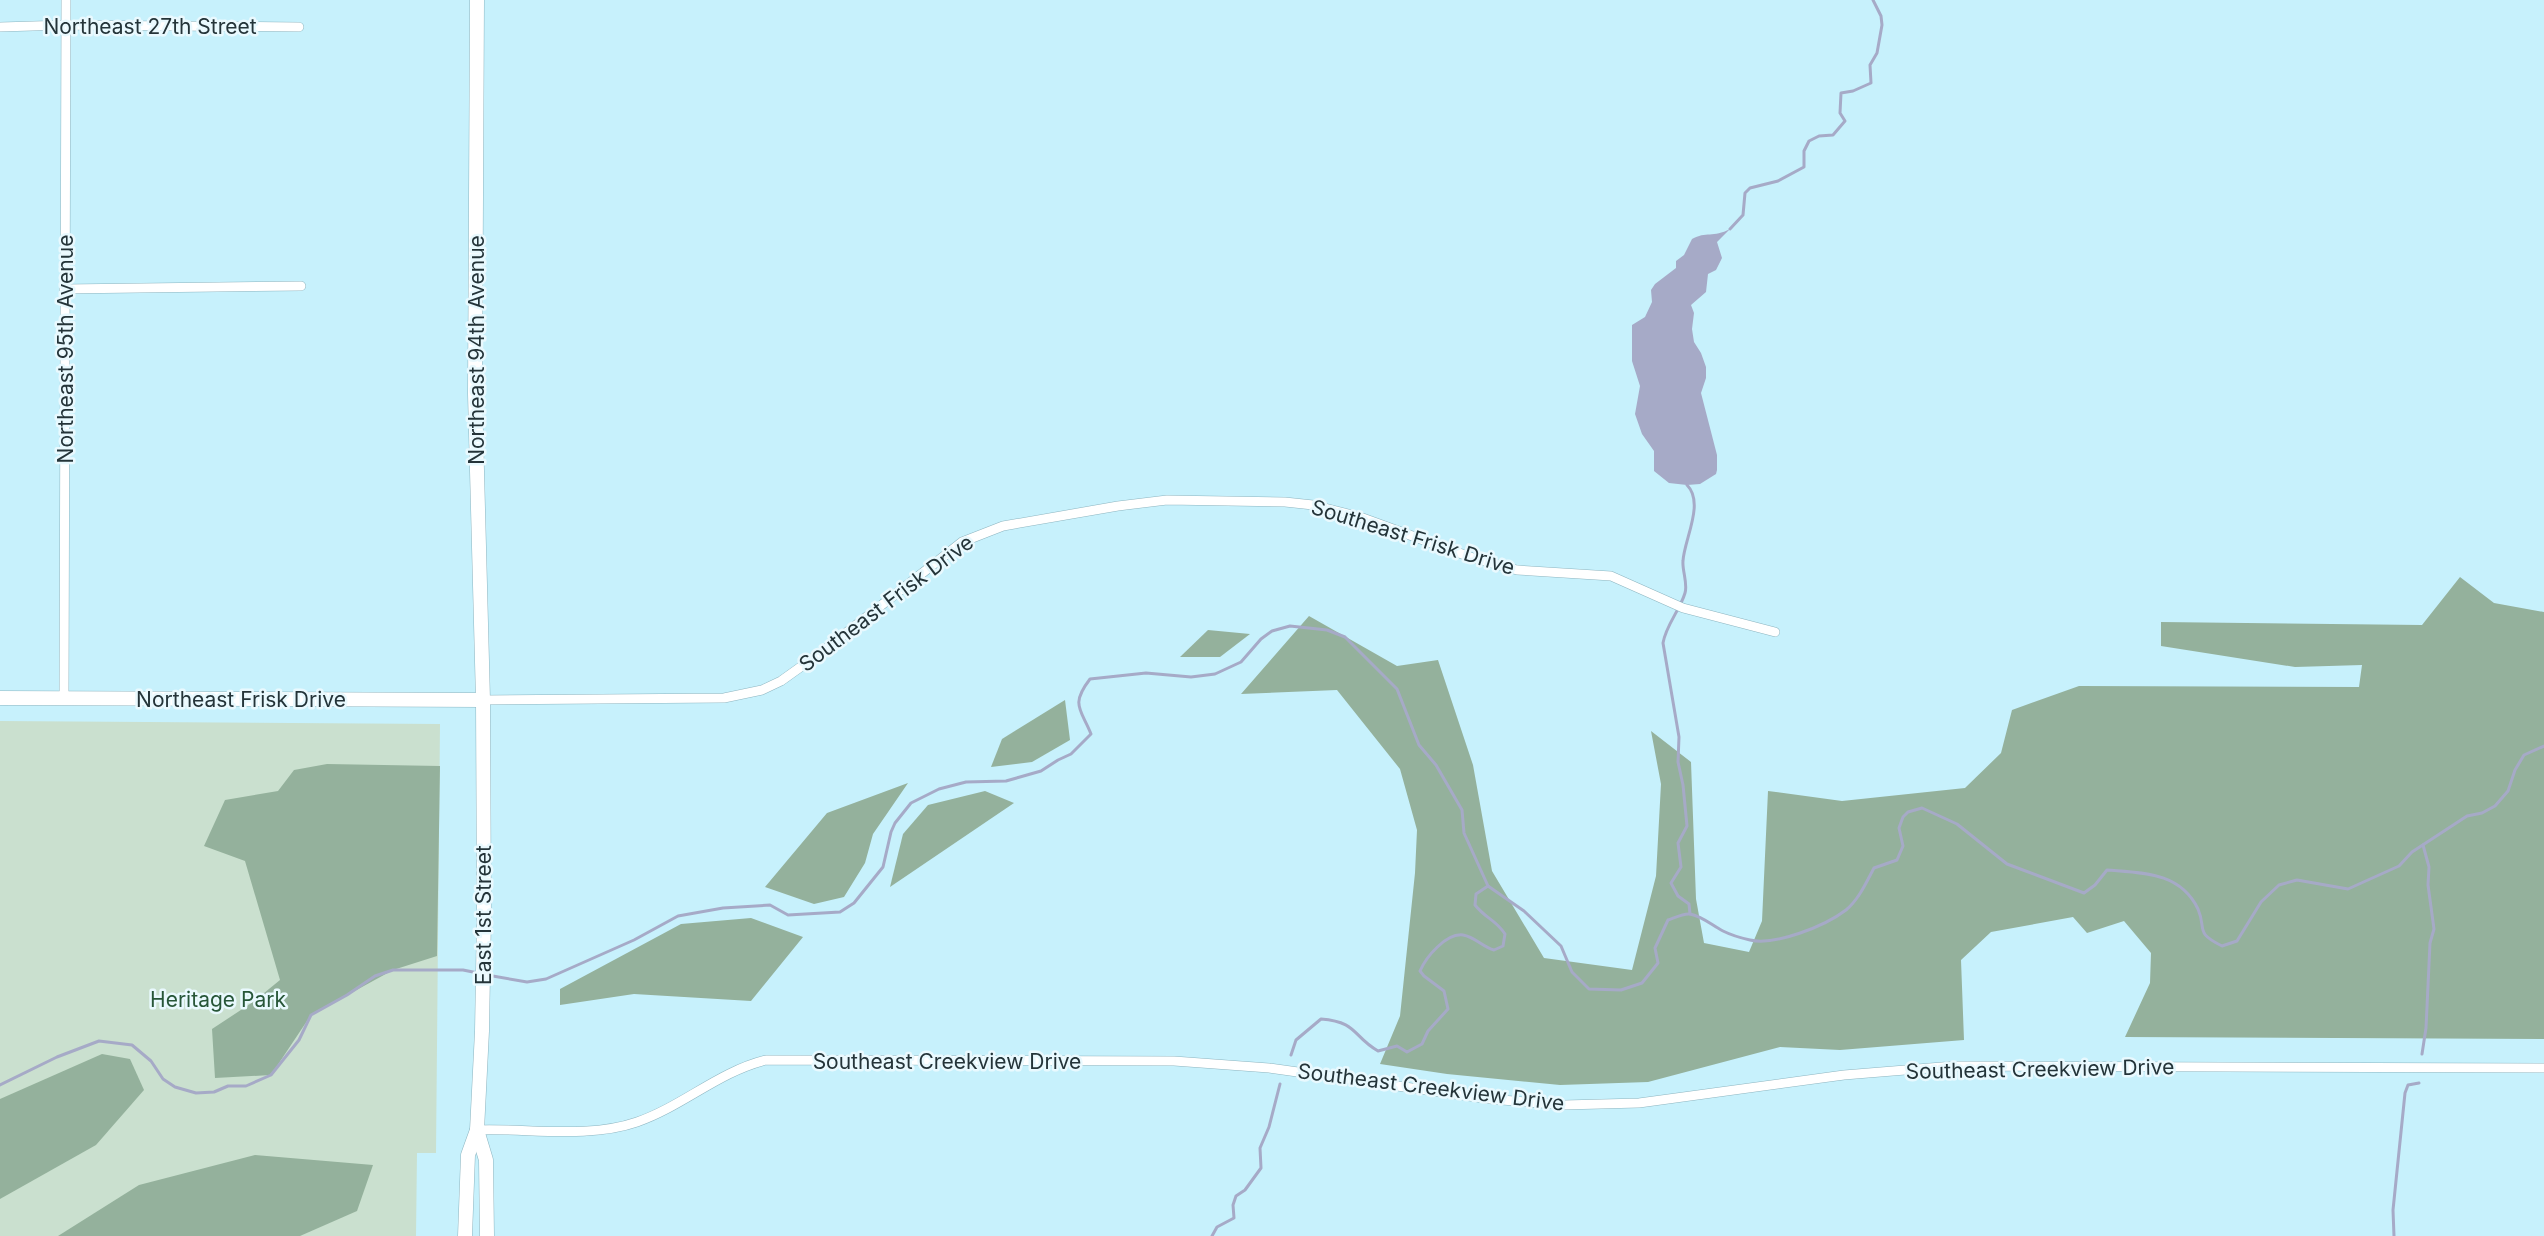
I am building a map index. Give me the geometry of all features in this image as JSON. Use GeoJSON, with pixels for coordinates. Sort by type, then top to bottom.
{"type":"FeatureCollection","features":[{"type":"Feature","properties":{"kind":"main road","name":"Northeast 94th Avenue"},"geometry":{"type":"LineString","coordinates":[[477,0],[475,394],[483,700]]}},
{"type":"Feature","properties":{"kind":"main road","name":"Northeast Frisk Drive"},"geometry":{"type":"LineString","coordinates":[[0,698],[483,700]]}},
{"type":"Feature","properties":{"kind":"main road","name":"East 1st Street"},"geometry":{"type":"LineString","coordinates":[[465,1236],[468,1155],[477,1130],[482,1031],[483,700]]}},
{"type":"Feature","properties":{"kind":"main road","name":"East 1st Street"},"geometry":{"type":"LineString","coordinates":[[477,1130],[486,1160],[487,1236]]}},
{"type":"Feature","properties":{"kind":"street","name":"Northeast 95th Avenue"},"geometry":{"type":"LineString","coordinates":[[64,699],[66,0]]}},
{"type":"Feature","properties":{"kind":"street","name":"Northeast 27th Street"},"geometry":{"type":"LineString","coordinates":[[0,27],[66,25],[299,27]]}},
{"type":"Feature","properties":{"kind":"street"},"geometry":{"type":"LineString","coordinates":[[64,289],[301,286]]}},
{"type":"Feature","properties":{"kind":"street","name":"Southeast Frisk Drive"},"geometry":{"type":"LineString","coordinates":[[483,700],[724,698],[762,690],[781,681],[823,651],[962,542],[981,533],[1003,526],[1071,513],[1167,500],[1285,502],[1313,505],[1359,517],[1473,558],[1517,570],[1611,576],[1683,608],[1775,632]]}},
{"type":"Feature","properties":{"kind":"street","name":"Southeast Creekview Drive"},"geometry":{"type":"LineString","coordinates":[[477,1130],[565,1130],[621,1127],[653,1116],[720,1077],[747,1065],[766,1060],[1174,1062],[1269,1068],[1490,1099],[1564,1105],[1639,1103],[1844,1075],[1954,1066],[2544,1068]]}},
{"type":"Feature","properties":{"kind":"green space"},"geometry":{"type":"Polygon","coordinates":[[[2460,577],[2494,603],[2544,612],[2544,1039],[2125,1037],[2150,983],[2151,953],[2124,921],[2087,933],[2073,917],[1991,932],[1961,960],[1964,1040],[1840,1050],[1780,1047],[1648,1082],[1560,1085],[1447,1074],[1380,1064],[1400,1016],[1415,873],[1417,830],[1400,769],[1337,690],[1241,694],[1309,616],[1397,666],[1438,660],[1473,765],[1492,871],[1544,958],[1632,970],[1656,876],[1661,784],[1651,731],[1691,762],[1696,899],[1704,943],[1749,952],[1762,921],[1768,791],[1842,801],[1965,788],[2001,753],[2012,710],[2079,686],[2359,687],[2362,665],[2295,667],[2161,646],[2161,622],[2422,625],[2460,577]]]}},
{"type":"Feature","properties":{"kind":"green space"},"geometry":{"type":"Polygon","coordinates":[[[1208,630],[1250,634],[1220,657],[1180,657],[1208,630]]]}},
{"type":"Feature","properties":{"kind":"green space"},"geometry":{"type":"Polygon","coordinates":[[[1065,700],[1070,740],[1032,762],[991,767],[1002,739],[1065,700]]]}},
{"type":"Feature","properties":{"kind":"green space","name":"Heritage Park"},"geometry":{"type":"Polygon","coordinates":[[[0,721],[440,724],[436,1153],[417,1153],[416,1236],[0,1236],[0,721]]]}},
{"type":"Feature","properties":{"kind":"green space"},"geometry":{"type":"Polygon","coordinates":[[[327,764],[440,766],[437,956],[393,970],[311,1015],[271,1075],[215,1078],[212,1029],[253,1002],[280,980],[245,861],[204,846],[225,800],[278,791],[294,770],[327,764]]]}},
{"type":"Feature","properties":{"kind":"green space"},"geometry":{"type":"Polygon","coordinates":[[[908,783],[873,834],[865,863],[844,897],[814,904],[765,887],[827,813],[908,783]]]}},
{"type":"Feature","properties":{"kind":"green space"},"geometry":{"type":"Polygon","coordinates":[[[985,791],[1014,803],[890,887],[903,834],[928,805],[985,791]]]}},
{"type":"Feature","properties":{"kind":"green space"},"geometry":{"type":"Polygon","coordinates":[[[751,918],[803,937],[751,1001],[634,994],[560,1005],[560,989],[681,924],[751,918]]]}},
{"type":"Feature","properties":{"kind":"green space"},"geometry":{"type":"Polygon","coordinates":[[[102,1054],[130,1059],[144,1090],[96,1145],[0,1199],[0,1099],[102,1054]]]}},
{"type":"Feature","properties":{"kind":"green space"},"geometry":{"type":"Polygon","coordinates":[[[255,1155],[373,1165],[357,1211],[300,1236],[58,1236],[139,1185],[255,1155]]]}},
{"type":"Feature","properties":{"kind":"water"},"geometry":{"type":"Polygon","coordinates":[[[1730,229],[1717,242],[1722,258],[1716,270],[1708,274],[1706,292],[1691,305],[1694,313],[1692,329],[1694,342],[1706,367],[1706,378],[1701,393],[1717,455],[1717,470],[1716,474],[1700,484],[1669,483],[1654,471],[1654,451],[1642,434],[1635,414],[1640,386],[1632,361],[1632,325],[1645,317],[1652,302],[1651,290],[1655,284],[1676,268],[1676,261],[1684,255],[1692,239],[1730,229]]]}},
{"type":"Feature","properties":{"kind":"waterway"},"geometry":{"type":"LineString","coordinates":[[1730,229],[1743,215],[1745,193],[1750,188],[1778,181],[1804,167],[1804,151],[1809,141],[1819,136],[1833,135],[1845,121],[1840,113],[1841,93],[1853,91],[1871,83],[1870,65],[1877,53],[1882,25],[1881,16],[1873,0]]}},
{"type":"Feature","properties":{"kind":"waterway"},"geometry":{"type":"LineString","coordinates":[[1687,485],[1692,493],[1694,511],[1683,561],[1686,589],[1663,643],[1679,737],[1678,762],[1687,826],[1678,843],[1681,867],[1671,883],[1678,896],[1689,904],[1690,914]]}},
{"type":"Feature","properties":{"kind":"waterway"},"geometry":{"type":"LineString","coordinates":[[487,975],[527,982],[546,979],[634,940],[678,916],[723,908],[770,905],[788,915],[840,912],[854,903],[883,867],[891,832],[895,823],[911,803],[939,789],[966,782],[1006,781],[1041,771],[1071,754],[1091,734],[1079,707],[1080,695],[1090,679],[1146,673],[1191,677],[1215,674],[1241,662],[1261,639],[1272,631],[1290,626],[1327,630],[1345,637],[1397,689],[1419,745],[1436,765],[1462,810],[1464,833],[1488,886],[1524,911],[1561,946],[1572,972],[1589,989],[1621,990],[1642,983],[1658,963],[1655,948],[1668,920],[1682,915],[1694,915],[1729,934],[1760,941],[1800,933],[1826,922],[1851,906],[1874,868],[1897,860],[1903,846],[1899,828],[1903,817],[1908,812],[1922,808],[1957,824],[2007,864],[2084,893],[2095,885],[2107,870],[2147,874],[2171,881],[2190,897],[2198,909],[2204,934],[2222,946],[2237,941],[2261,902],[2279,885],[2297,880],[2348,889],[2399,866],[2412,852],[2467,816],[2482,813],[2495,806],[2508,791],[2515,770],[2524,755],[2544,746]]}},
{"type":"Feature","properties":{"kind":"waterway"},"geometry":{"type":"LineString","coordinates":[[2422,1054],[2426,1028],[2430,943],[2434,929],[2428,885],[2429,867],[2423,845]]}},
{"type":"Feature","properties":{"kind":"waterway"},"geometry":{"type":"LineString","coordinates":[[1291,1055],[1296,1040],[1321,1019],[1348,1026],[1378,1051],[1397,1046],[1407,1052],[1422,1044],[1428,1031],[1448,1009],[1444,991],[1420,971],[1427,959],[1444,942],[1457,935],[1467,936],[1494,950],[1503,946],[1505,934],[1475,905],[1476,894],[1488,886]]}},
{"type":"Feature","properties":{"kind":"waterway"},"geometry":{"type":"LineString","coordinates":[[0,1085],[57,1057],[99,1041],[132,1045],[151,1061],[163,1079],[175,1087],[196,1093],[214,1092],[228,1086],[246,1086],[271,1075],[299,1040],[311,1015],[375,976],[393,970],[463,970],[478,973]]}},
{"type":"Feature","properties":{"kind":"waterway"},"geometry":{"type":"LineString","coordinates":[[2394,1236],[2393,1210],[2405,1093],[2408,1085],[2419,1083]]}},
{"type":"Feature","properties":{"kind":"waterway"},"geometry":{"type":"LineString","coordinates":[[1212,1236],[1217,1227],[1234,1218],[1233,1205],[1236,1196],[1245,1190],[1261,1168],[1260,1148],[1269,1127],[1280,1084]]}}]}
